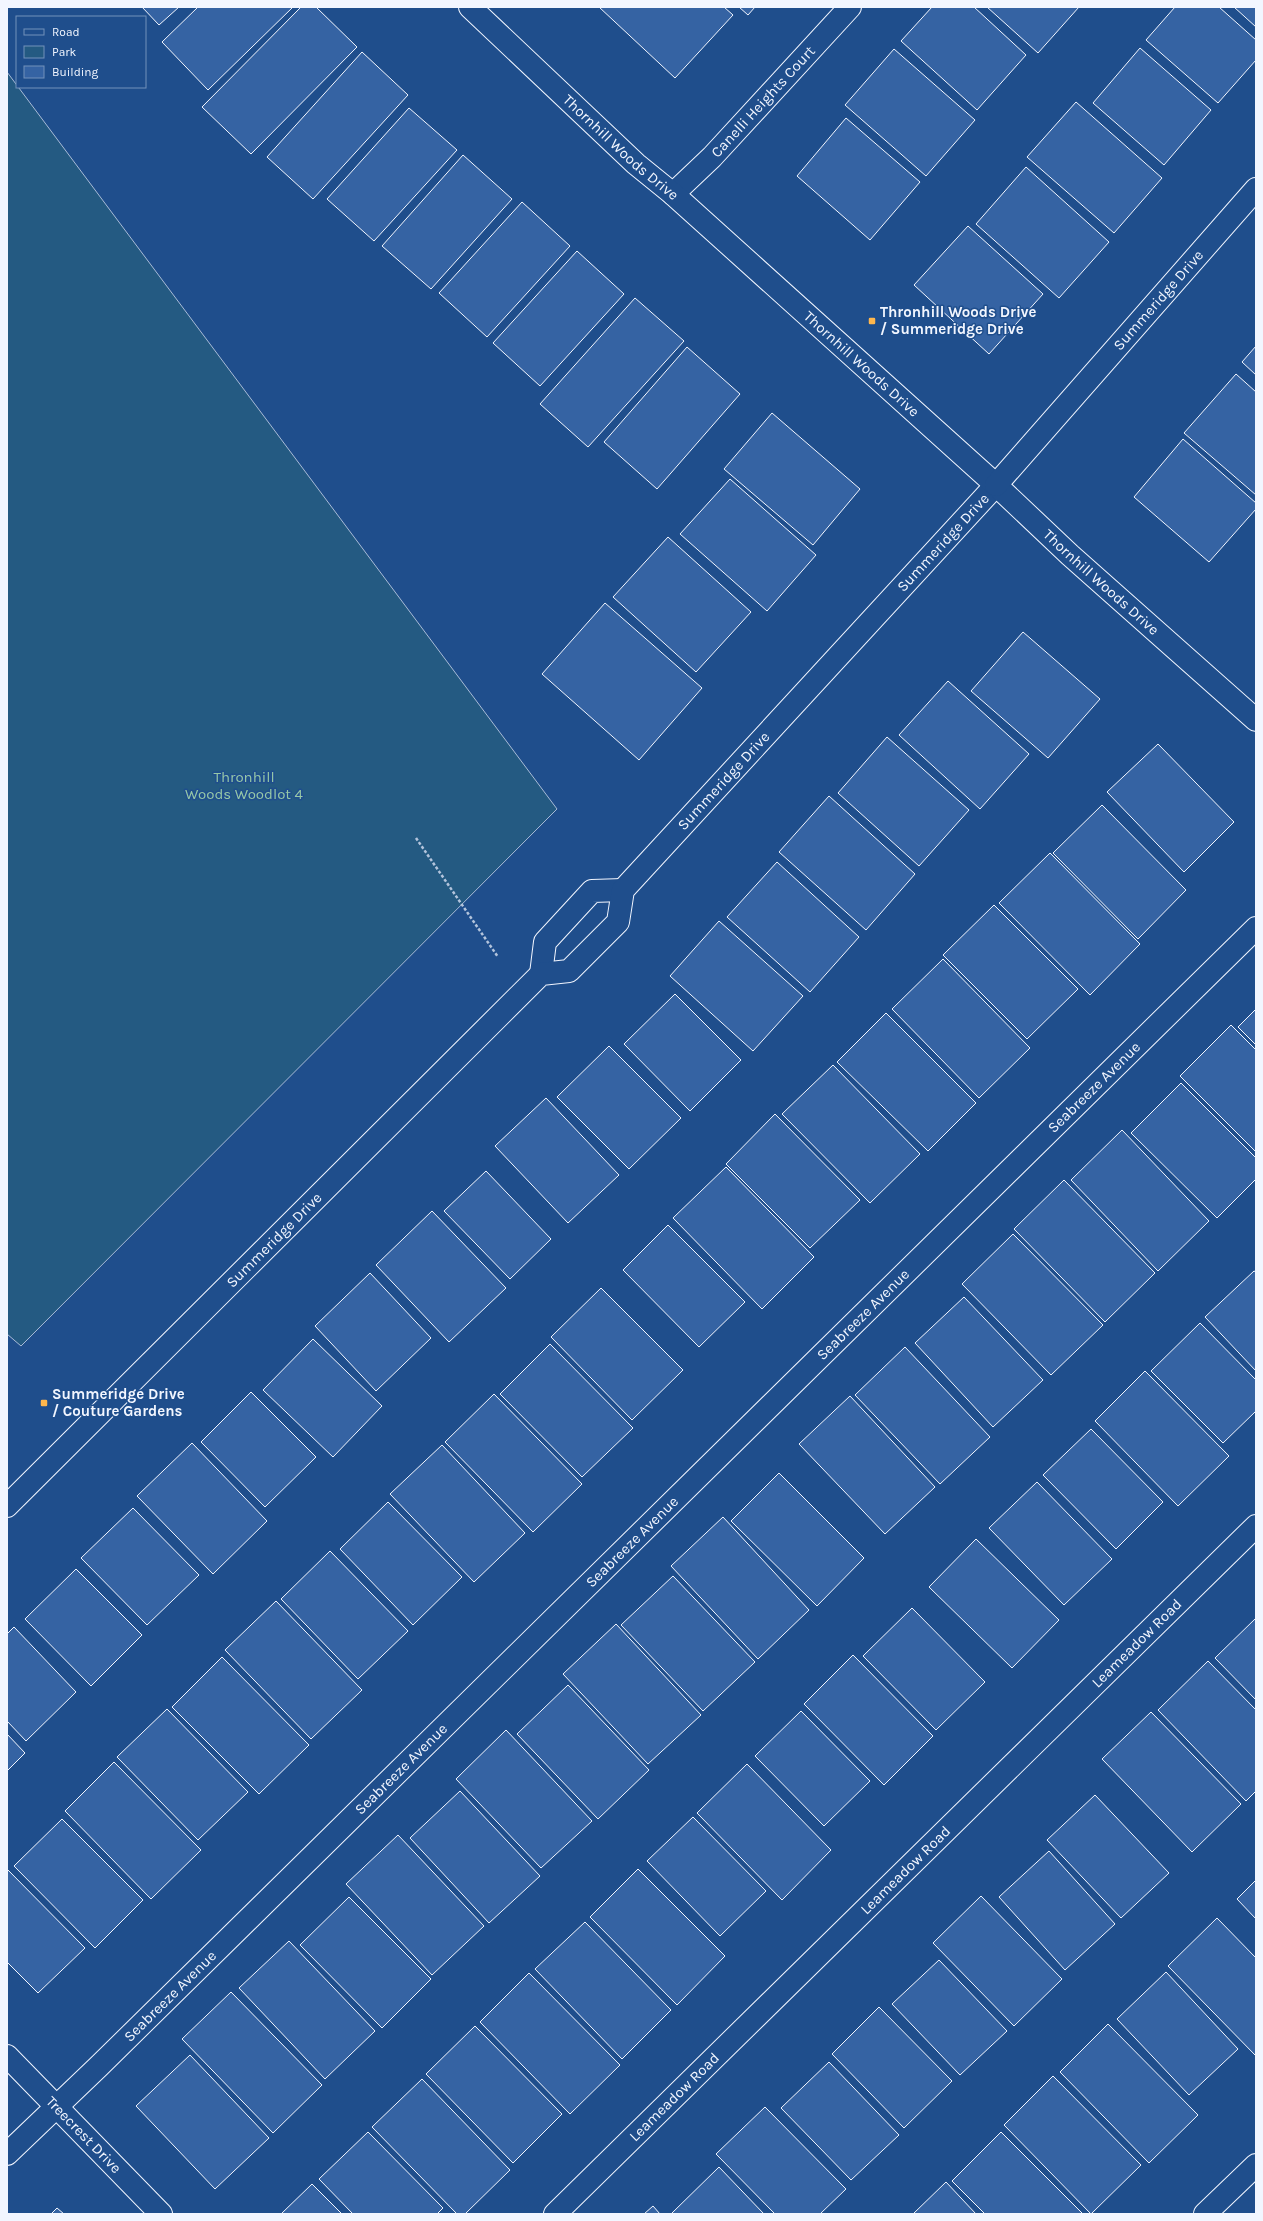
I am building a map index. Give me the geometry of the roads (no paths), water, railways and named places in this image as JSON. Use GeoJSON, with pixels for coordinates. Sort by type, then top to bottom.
{"type":"FeatureCollection","features":[{"type":"Feature","properties":{"kind":"street","name":"Thornhill Woods Drive"},"geometry":{"type":"LineString","coordinates":[[470,7],[636,164],[673,194],[996,485],[1070,555],[1256,720]]}},
{"type":"Feature","properties":{"kind":"street","name":"Canelli Heights Court"},"geometry":{"type":"LineString","coordinates":[[673,194],[712,157],[850,7]]}},
{"type":"Feature","properties":{"kind":"street","name":"Summeridge Drive"},"geometry":{"type":"LineString","coordinates":[[623,890],[996,485],[1256,189]]}},
{"type":"Feature","properties":{"kind":"street"},"geometry":{"type":"LineString","coordinates":[[623,890],[618,922],[569,970],[541,974],[545,942],[592,891],[623,890]]}},
{"type":"Feature","properties":{"kind":"street","name":"Seabreeze Avenue"},"geometry":{"type":"LineString","coordinates":[[7,2154],[58,2106],[1256,928]]}},
{"type":"Feature","properties":{"kind":"street","name":"Summeridge Drive"},"geometry":{"type":"LineString","coordinates":[[7,1506],[541,974]]}},
{"type":"Feature","properties":{"kind":"street","name":"Leameadow Road"},"geometry":{"type":"LineString","coordinates":[[555,2214],[1256,1526]]}},
{"type":"Feature","properties":{"kind":"street","name":"Treecrest Drive"},"geometry":{"type":"LineString","coordinates":[[7,2056],[58,2106],[161,2214]]}},
{"type":"Feature","properties":{"kind":"street"},"geometry":{"type":"LineString","coordinates":[[1205,2214],[1256,2165]]}},
{"type":"Feature","properties":{"kind":"place","name":"Thronhill Woods Drive / Summeridge Drive"},"geometry":{"type":"Point","coordinates":[872,321]}},
{"type":"Feature","properties":{"kind":"place","name":"Summeridge Drive / Couture Gardens"},"geometry":{"type":"Point","coordinates":[44,1403]}},
{"type":"Feature","properties":{"kind":"park label","name":"Thronhill Woods Woodlot 4"},"geometry":{"type":"Point","coordinates":[244,786]}}]}
